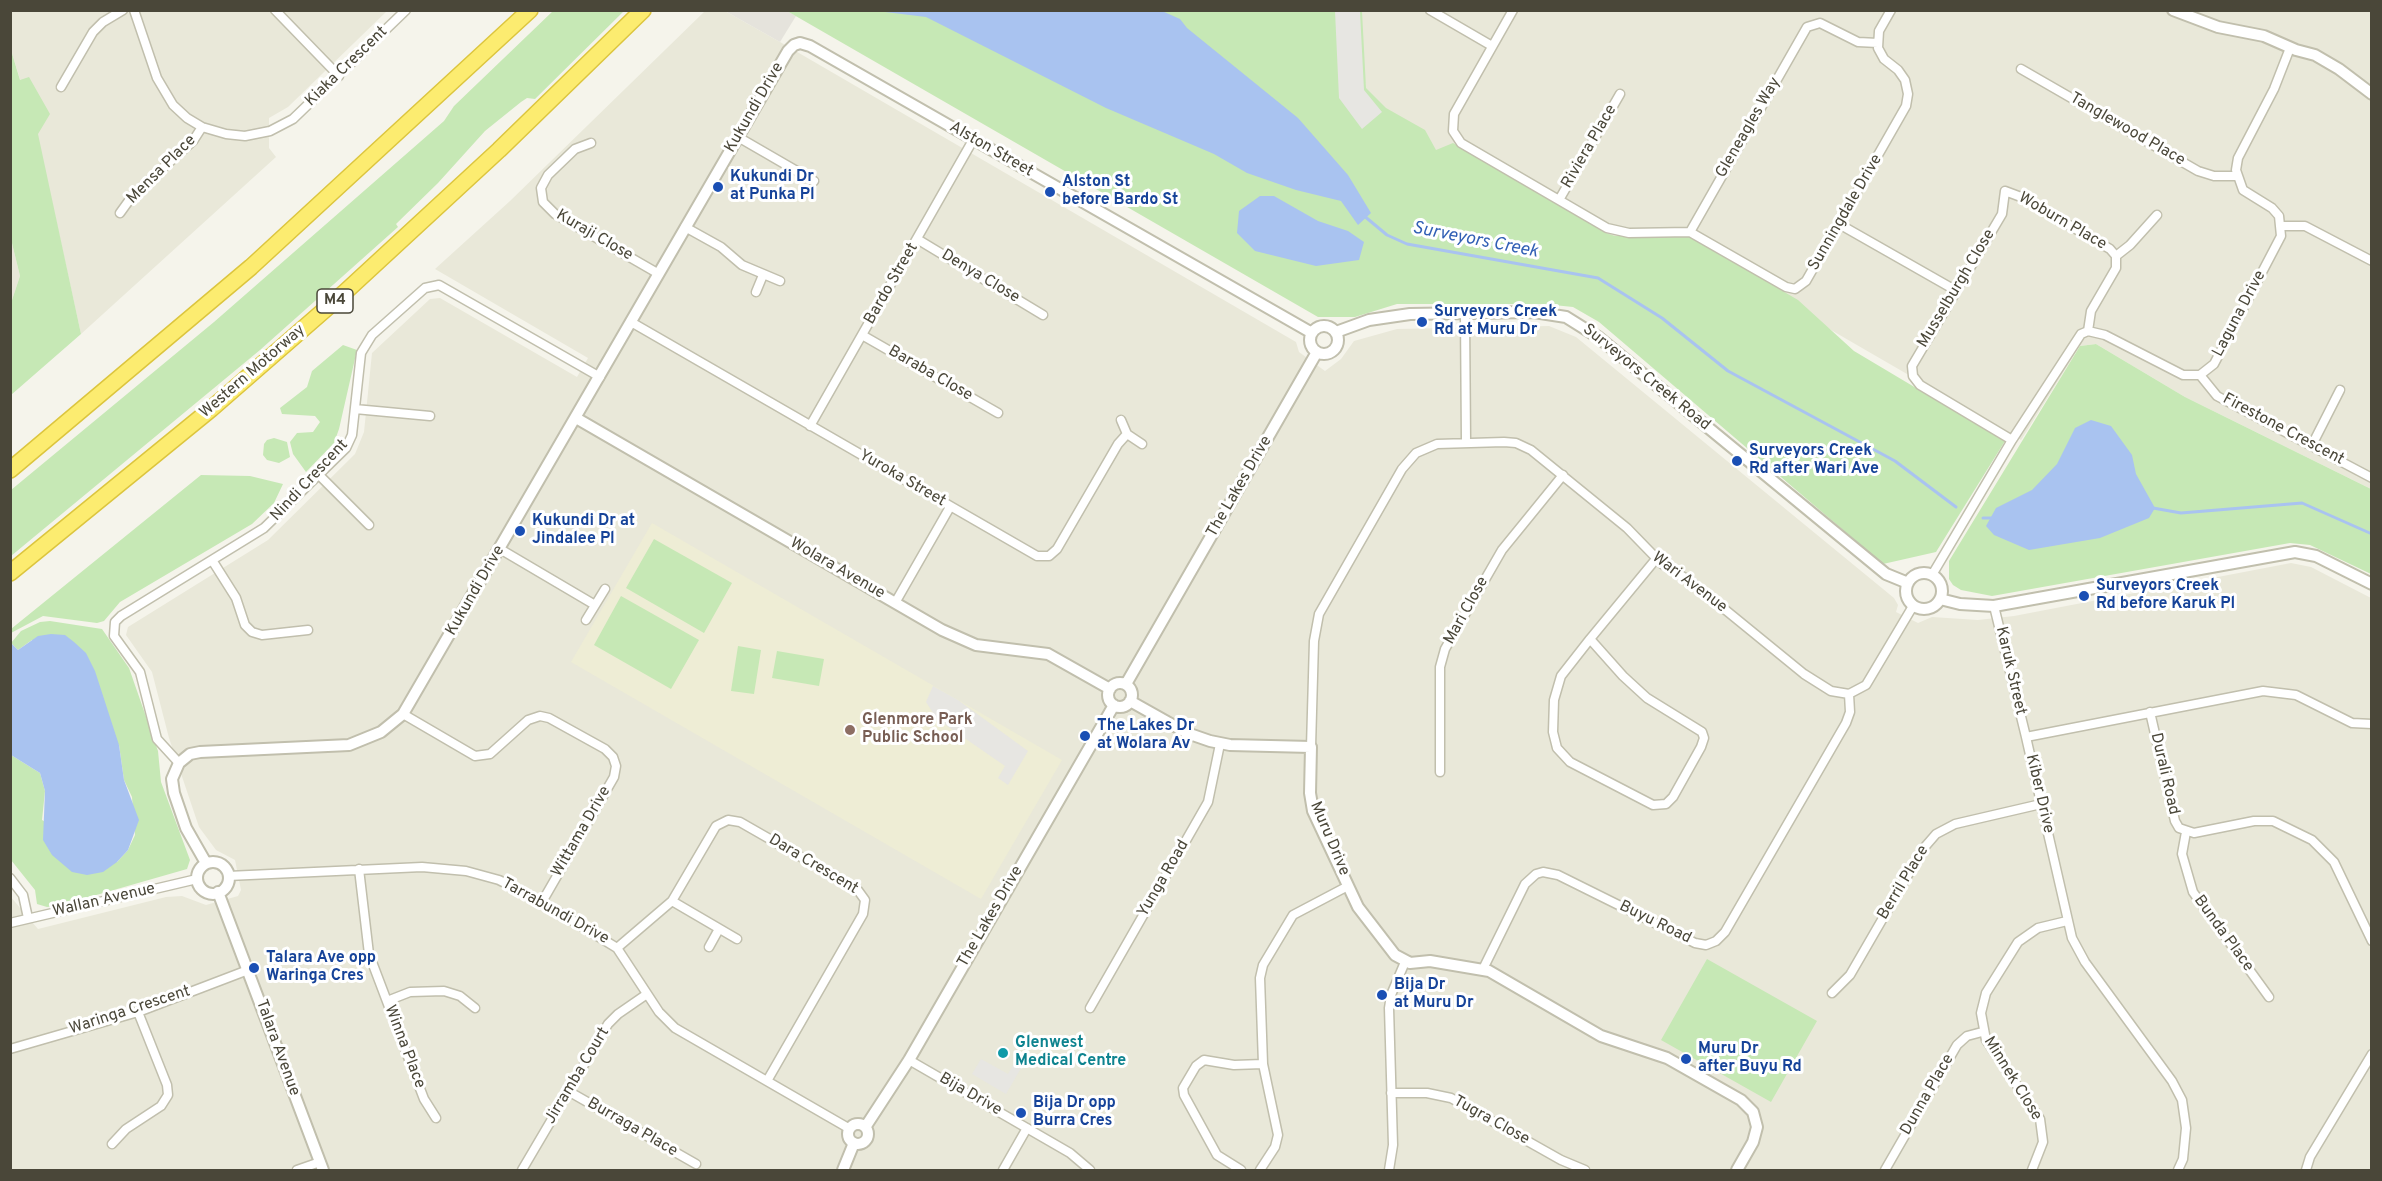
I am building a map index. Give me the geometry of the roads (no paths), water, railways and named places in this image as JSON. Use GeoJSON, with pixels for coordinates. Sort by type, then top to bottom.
{"type":"FeatureCollection","features":[{"type":"Feature","properties":{"kind":"highway"},"geometry":{"type":"LineString","coordinates":[[10,470],[251,267],[531,10]]}},
{"type":"Feature","properties":{"kind":"highway","name":"Western Motorway"},"geometry":{"type":"LineString","coordinates":[[10,573],[211,409],[344,293],[499,150],[643,10]]}},
{"type":"Feature","properties":{"kind":"street"},"geometry":{"type":"LineString","coordinates":[[61,87],[93,32],[103,22],[123,10]]}},
{"type":"Feature","properties":{"kind":"street"},"geometry":{"type":"LineString","coordinates":[[134,10],[163,91],[182,113],[202,127]]}},
{"type":"Feature","properties":{"kind":"street"},"geometry":{"type":"LineString","coordinates":[[275,10],[339,76]]}},
{"type":"Feature","properties":{"kind":"street","name":"Kiaka Crescent"},"geometry":{"type":"LineString","coordinates":[[202,127],[226,134],[245,136],[266,132],[288,122],[406,10]]}},
{"type":"Feature","properties":{"kind":"street"},"geometry":{"type":"LineString","coordinates":[[1430,10],[1492,46],[1512,10]]}},
{"type":"Feature","properties":{"kind":"street"},"geometry":{"type":"LineString","coordinates":[[1878,43],[1879,31],[1891,10]]}},
{"type":"Feature","properties":{"kind":"street"},"geometry":{"type":"LineString","coordinates":[[2174,10],[2218,27],[2264,36],[2323,60],[2372,94]]}},
{"type":"Feature","properties":{"kind":"street","name":"Gleneagles Way"},"geometry":{"type":"LineString","coordinates":[[1690,232],[1808,23],[1820,23],[1858,42],[1878,43]]}},
{"type":"Feature","properties":{"kind":"street","name":"Alston Street"},"geometry":{"type":"LineString","coordinates":[[794,45],[800,43],[810,46],[1312,333]]}},
{"type":"Feature","properties":{"kind":"street","name":"Sunningdale Drive"},"geometry":{"type":"LineString","coordinates":[[1492,46],[1456,109],[1452,127],[1457,140],[1464,146],[1601,226],[1617,231],[1690,232],[1795,289],[1806,281],[1907,102],[1905,80],[1898,70],[1882,56],[1878,43]]}},
{"type":"Feature","properties":{"kind":"street","name":"Kukundi Drive"},"geometry":{"type":"LineString","coordinates":[[179,763],[197,752],[349,745],[381,732],[403,714],[788,51],[794,45]]}},
{"type":"Feature","properties":{"kind":"street"},"geometry":{"type":"LineString","coordinates":[[2290,48],[2274,89],[2238,158],[2236,176],[2246,193],[2272,208],[2282,226],[2305,226],[2372,261]]}},
{"type":"Feature","properties":{"kind":"street","name":"Tanglewood Place"},"geometry":{"type":"LineString","coordinates":[[2021,69],[2199,171],[2214,176],[2236,176]]}},
{"type":"Feature","properties":{"kind":"street","name":"Riviera Place"},"geometry":{"type":"LineString","coordinates":[[1559,201],[1620,94]]}},
{"type":"Feature","properties":{"kind":"street","name":"Mensa Place"},"geometry":{"type":"LineString","coordinates":[[120,213],[133,195],[193,141],[202,127]]}},
{"type":"Feature","properties":{"kind":"street"},"geometry":{"type":"LineString","coordinates":[[738,137],[814,181]]}},
{"type":"Feature","properties":{"kind":"street","name":"Bardo Street"},"geometry":{"type":"LineString","coordinates":[[810,426],[973,140]]}},
{"type":"Feature","properties":{"kind":"street","name":"Kuraji Close"},"geometry":{"type":"LineString","coordinates":[[591,143],[575,149],[548,175],[541,188],[543,202],[555,214],[659,274]]}},
{"type":"Feature","properties":{"kind":"street","name":"Woburn Place"},"geometry":{"type":"LineString","coordinates":[[2005,191],[2031,203],[2110,249],[2116,256],[2116,268],[2091,311],[2088,331]]}},
{"type":"Feature","properties":{"kind":"street","name":"Musselburgh Close"},"geometry":{"type":"LineString","coordinates":[[2005,191],[2002,214],[1912,361],[1913,376],[1920,385],[2012,440]]}},
{"type":"Feature","properties":{"kind":"street","name":"Woburn Place"},"geometry":{"type":"LineString","coordinates":[[2116,256],[2130,245],[2157,215]]}},
{"type":"Feature","properties":{"kind":"street"},"geometry":{"type":"LineString","coordinates":[[1839,224],[1955,290]]}},
{"type":"Feature","properties":{"kind":"street","name":"Laguna Drive"},"geometry":{"type":"LineString","coordinates":[[2200,375],[2207,371],[2218,357],[2278,241],[2282,226]]}},
{"type":"Feature","properties":{"kind":"street"},"geometry":{"type":"LineString","coordinates":[[686,227],[721,248],[742,265],[780,281]]}},
{"type":"Feature","properties":{"kind":"street","name":"Denya Close"},"geometry":{"type":"LineString","coordinates":[[917,239],[1043,315]]}},
{"type":"Feature","properties":{"kind":"street"},"geometry":{"type":"LineString","coordinates":[[756,292],[763,275]]}},
{"type":"Feature","properties":{"kind":"street","name":"Nindi Crescent"},"geometry":{"type":"LineString","coordinates":[[179,763],[157,739],[140,672],[117,641],[114,627],[121,616],[264,528],[348,444],[355,409],[361,353],[365,343],[425,288],[433,284],[442,286],[600,377]]}},
{"type":"Feature","properties":{"kind":"street","name":"Surveyors Creek Road"},"geometry":{"type":"LineString","coordinates":[[1336,332],[1369,320],[1400,316],[1534,312],[1566,318],[1580,324],[1864,557],[1886,574],[1908,583]]}},
{"type":"Feature","properties":{"kind":"street"},"geometry":{"type":"LineString","coordinates":[[1465,315],[1466,441]]}},
{"type":"Feature","properties":{"kind":"street","name":"Yuroka Street"},"geometry":{"type":"LineString","coordinates":[[631,322],[1033,555],[1049,556],[1057,549],[1118,444],[1127,434]]}},
{"type":"Feature","properties":{"kind":"street"},"geometry":{"type":"LineString","coordinates":[[1321,326],[1329,327],[1336,332],[1338,341],[1334,349],[1326,353],[1317,352],[1311,345],[1312,333],[1321,326]]}},
{"type":"Feature","properties":{"kind":"street"},"geometry":{"type":"LineString","coordinates":[[1932,575],[2012,440],[2076,339],[2088,331],[2105,335],[2175,373],[2200,375]]}},
{"type":"Feature","properties":{"kind":"street","name":"Baraba Close"},"geometry":{"type":"LineString","coordinates":[[862,335],[998,413]]}},
{"type":"Feature","properties":{"kind":"street","name":"The Lakes Drive"},"geometry":{"type":"LineString","coordinates":[[1126,684],[1317,352]]}},
{"type":"Feature","properties":{"kind":"street","name":"Firestone Crescent"},"geometry":{"type":"LineString","coordinates":[[2200,375],[2217,396],[2372,478]]}},
{"type":"Feature","properties":{"kind":"street"},"geometry":{"type":"LineString","coordinates":[[2312,445],[2340,390]]}},
{"type":"Feature","properties":{"kind":"street"},"geometry":{"type":"LineString","coordinates":[[355,409],[430,416]]}},
{"type":"Feature","properties":{"kind":"street","name":"Wolara Avenue"},"geometry":{"type":"LineString","coordinates":[[576,418],[895,603],[968,642],[1048,654],[1110,689]]}},
{"type":"Feature","properties":{"kind":"street"},"geometry":{"type":"LineString","coordinates":[[1122,420],[1127,434],[1142,444]]}},
{"type":"Feature","properties":{"kind":"street","name":"Wari Avenue"},"geometry":{"type":"LineString","coordinates":[[1466,441],[1522,446],[1563,475],[1627,528],[1656,560],[1690,581],[1815,682],[1831,692],[1849,694]]}},
{"type":"Feature","properties":{"kind":"street","name":"Muru Drive"},"geometry":{"type":"LineString","coordinates":[[1405,962],[1395,955],[1368,923],[1348,886],[1311,805],[1314,641],[1322,608],[1406,463],[1431,446],[1466,441]]}},
{"type":"Feature","properties":{"kind":"street"},"geometry":{"type":"LineString","coordinates":[[318,475],[369,525]]}},
{"type":"Feature","properties":{"kind":"street","name":"Mari Close"},"geometry":{"type":"LineString","coordinates":[[1440,772],[1440,667],[1445,649],[1502,550],[1563,475]]}},
{"type":"Feature","properties":{"kind":"street"},"geometry":{"type":"LineString","coordinates":[[895,603],[950,507]]}},
{"type":"Feature","properties":{"kind":"street"},"geometry":{"type":"LineString","coordinates":[[500,549],[596,604]]}},
{"type":"Feature","properties":{"kind":"street"},"geometry":{"type":"LineString","coordinates":[[1941,598],[1960,604],[1994,606],[2295,552],[2316,556],[2372,584]]}},
{"type":"Feature","properties":{"kind":"street"},"geometry":{"type":"LineString","coordinates":[[212,560],[236,598],[245,625],[252,632],[271,634],[308,630]]}},
{"type":"Feature","properties":{"kind":"street"},"geometry":{"type":"LineString","coordinates":[[1590,639],[1641,693],[1661,709],[1702,732],[1704,738],[1701,747],[1673,797],[1666,804],[1653,805],[1570,762],[1557,748],[1553,732],[1556,688],[1565,670],[1590,639],[1656,560]]}},
{"type":"Feature","properties":{"kind":"street"},"geometry":{"type":"LineString","coordinates":[[1921,573],[1932,575],[1942,588],[1941,598],[1928,609],[1913,606],[1906,596],[1908,583],[1921,573]]}},
{"type":"Feature","properties":{"kind":"street"},"geometry":{"type":"LineString","coordinates":[[586,621],[604,589]]}},
{"type":"Feature","properties":{"kind":"street"},"geometry":{"type":"LineString","coordinates":[[1849,694],[1863,688],[1870,680],[1913,606]]}},
{"type":"Feature","properties":{"kind":"street","name":"Karuk Street"},"geometry":{"type":"LineString","coordinates":[[1994,606],[2026,737]]}},
{"type":"Feature","properties":{"kind":"street"},"geometry":{"type":"LineString","coordinates":[[1119,683],[1126,684],[1132,694],[1130,701],[1125,706],[1114,705],[1108,696],[1110,689],[1119,683]]}},
{"type":"Feature","properties":{"kind":"street","name":"Kiber Drive"},"geometry":{"type":"LineString","coordinates":[[2178,1170],[2183,1159],[2186,1123],[2180,1094],[2085,962],[2072,938],[2026,737],[2252,693],[2276,692],[2305,699],[2352,723],[2372,724]]}},
{"type":"Feature","properties":{"kind":"street","name":"Buyu Road"},"geometry":{"type":"LineString","coordinates":[[1482,969],[1525,884],[1536,874],[1543,872],[1558,875],[1695,943],[1706,945],[1716,941],[1725,932],[1846,723],[1850,712],[1849,694]]}},
{"type":"Feature","properties":{"kind":"street"},"geometry":{"type":"LineString","coordinates":[[1130,701],[1187,733],[1220,744],[1311,747]]}},
{"type":"Feature","properties":{"kind":"street","name":"The Lakes Drive"},"geometry":{"type":"LineString","coordinates":[[866,1126],[909,1060],[1114,705]]}},
{"type":"Feature","properties":{"kind":"street","name":"Durali Road"},"geometry":{"type":"LineString","coordinates":[[2150,712],[2175,821],[2186,832],[2194,833],[2254,821],[2273,820],[2312,840],[2324,849],[2334,862],[2372,941]]}},
{"type":"Feature","properties":{"kind":"street","name":"Wittama Drive"},"geometry":{"type":"LineString","coordinates":[[403,714],[475,756],[490,754],[528,720],[540,716],[549,718],[605,749],[613,757],[616,766],[614,777],[542,902]]}},
{"type":"Feature","properties":{"kind":"street","name":"Yunga Road"},"geometry":{"type":"LineString","coordinates":[[1090,1008],[1208,802],[1220,744]]}},
{"type":"Feature","properties":{"kind":"street"},"geometry":{"type":"LineString","coordinates":[[179,763],[172,779],[174,794],[186,828],[206,863]]}},
{"type":"Feature","properties":{"kind":"street","name":"Berril Place"},"geometry":{"type":"LineString","coordinates":[[1832,993],[1850,975],[1923,849],[1935,834],[1955,824],[2041,804]]}},
{"type":"Feature","properties":{"kind":"street","name":"Dara Crescent"},"geometry":{"type":"LineString","coordinates":[[617,948],[672,901],[716,826],[723,821],[732,819],[857,889],[863,896],[866,907],[863,914],[767,1080]]}},
{"type":"Feature","properties":{"kind":"street","name":"Bunda Place"},"geometry":{"type":"LineString","coordinates":[[2186,832],[2182,854],[2193,892],[2269,997]]}},
{"type":"Feature","properties":{"kind":"street"},"geometry":{"type":"LineString","coordinates":[[206,863],[220,864],[228,876],[226,886],[218,892],[204,891],[197,879],[199,870],[206,863]]}},
{"type":"Feature","properties":{"kind":"street","name":"Tarrabundi Drive"},"geometry":{"type":"LineString","coordinates":[[228,876],[422,867],[466,871],[499,880],[542,902],[617,948],[659,1012],[680,1031],[850,1129]]}},
{"type":"Feature","properties":{"kind":"street","name":"Winna Place"},"geometry":{"type":"LineString","coordinates":[[359,869],[367,947],[424,1099],[435,1118]]}},
{"type":"Feature","properties":{"kind":"street"},"geometry":{"type":"LineString","coordinates":[[10,878],[23,895],[28,918]]}},
{"type":"Feature","properties":{"kind":"street","name":"Wallan Avenue"},"geometry":{"type":"LineString","coordinates":[[10,923],[197,879]]}},
{"type":"Feature","properties":{"kind":"street"},"geometry":{"type":"LineString","coordinates":[[1260,1170],[1275,1147],[1278,1135],[1263,1064],[1260,978],[1265,960],[1293,915],[1348,886]]}},
{"type":"Feature","properties":{"kind":"street","name":"Talara Avenue"},"geometry":{"type":"LineString","coordinates":[[218,892],[321,1166]]}},
{"type":"Feature","properties":{"kind":"street"},"geometry":{"type":"LineString","coordinates":[[672,901],[737,939]]}},
{"type":"Feature","properties":{"kind":"street","name":"Minnek Close"},"geometry":{"type":"LineString","coordinates":[[2032,1170],[2043,1142],[2040,1119],[1989,1046],[1982,1032],[1980,1013],[1984,999],[2014,947],[2033,931],[2067,921]]}},
{"type":"Feature","properties":{"kind":"street"},"geometry":{"type":"LineString","coordinates":[[709,947],[719,928]]}},
{"type":"Feature","properties":{"kind":"street"},"geometry":{"type":"LineString","coordinates":[[1389,1170],[1393,1145],[1389,1002],[1405,962],[1430,961],[1482,969],[1606,1039],[1667,1058],[1741,1100],[1753,1112],[1757,1127],[1753,1142],[1737,1170]]}},
{"type":"Feature","properties":{"kind":"street","name":"Waringa Crescent"},"geometry":{"type":"LineString","coordinates":[[10,1049],[138,1012],[248,970]]}},
{"type":"Feature","properties":{"kind":"street"},"geometry":{"type":"LineString","coordinates":[[387,1001],[410,993],[444,991],[460,996],[475,1008]]}},
{"type":"Feature","properties":{"kind":"street","name":"Jirramba Court"},"geometry":{"type":"LineString","coordinates":[[522,1170],[608,1024],[618,1014],[647,994]]}},
{"type":"Feature","properties":{"kind":"street"},"geometry":{"type":"LineString","coordinates":[[112,1144],[126,1129],[161,1106],[168,1095],[167,1085],[138,1012]]}},
{"type":"Feature","properties":{"kind":"street","name":"Dunna Place"},"geometry":{"type":"LineString","coordinates":[[1885,1170],[1959,1042],[1967,1036],[1982,1032]]}},
{"type":"Feature","properties":{"kind":"street"},"geometry":{"type":"LineString","coordinates":[[2306,1170],[2310,1157],[2372,1054]]}},
{"type":"Feature","properties":{"kind":"street","name":"Bija Drive"},"geometry":{"type":"LineString","coordinates":[[909,1060],[1070,1153],[1090,1170]]}},
{"type":"Feature","properties":{"kind":"street"},"geometry":{"type":"LineString","coordinates":[[1240,1170],[1217,1155],[1184,1095],[1183,1088],[1196,1066],[1204,1060],[1234,1065],[1263,1064]]}},
{"type":"Feature","properties":{"kind":"street","name":"Burraga Place"},"geometry":{"type":"LineString","coordinates":[[568,1091],[696,1164]]}},
{"type":"Feature","properties":{"kind":"street","name":"Tugra Close"},"geometry":{"type":"LineString","coordinates":[[1391,1093],[1427,1093],[1451,1098],[1561,1160],[1585,1170]]}},
{"type":"Feature","properties":{"kind":"street"},"geometry":{"type":"LineString","coordinates":[[857,1124],[866,1126],[869,1135],[866,1141],[854,1143],[849,1137],[850,1129],[857,1124]]}},
{"type":"Feature","properties":{"kind":"street"},"geometry":{"type":"LineString","coordinates":[[1003,1170],[1027,1128]]}},
{"type":"Feature","properties":{"kind":"street"},"geometry":{"type":"LineString","coordinates":[[843,1170],[854,1143]]}},
{"type":"Feature","properties":{"kind":"street"},"geometry":{"type":"LineString","coordinates":[[297,1170],[321,1166]]}},
{"type":"Feature","properties":{"kind":"water"},"geometry":{"type":"Polygon","coordinates":[[[877,11],[1162,11],[1180,19],[1187,28],[1298,118],[1348,175],[1371,213],[1358,225],[1341,201],[1296,190],[1247,173],[1214,154],[1106,108],[926,17],[877,11]]]}},
{"type":"Feature","properties":{"kind":"water"},"geometry":{"type":"Polygon","coordinates":[[[1260,196],[1274,196],[1318,221],[1348,231],[1364,242],[1359,260],[1316,266],[1255,251],[1237,233],[1239,211],[1260,196]]]}},
{"type":"Feature","properties":{"kind":"water"},"geometry":{"type":"Polygon","coordinates":[[[2091,420],[2111,426],[2132,455],[2136,474],[2155,508],[2149,518],[2100,538],[2029,550],[1994,535],[1986,526],[1996,508],[2032,490],[2057,464],[2075,428],[2091,420]]]}},
{"type":"Feature","properties":{"kind":"water"},"geometry":{"type":"Polygon","coordinates":[[[65,635],[74,642],[86,653],[95,671],[119,745],[124,780],[139,820],[128,850],[117,862],[103,872],[87,875],[72,872],[52,855],[43,840],[45,791],[40,773],[11,755],[11,643],[18,650],[38,636],[65,635]]]}},
{"type":"Feature","properties":{"kind":"waterway","name":"Surveyors Creek"},"geometry":{"type":"LineString","coordinates":[[1363,215],[1387,235],[1407,244],[1598,278],[1662,318],[1728,371],[1895,461],[1956,507]]}},
{"type":"Feature","properties":{"kind":"waterway","name":"Surveyors Creek"},"geometry":{"type":"LineString","coordinates":[[2153,508],[2181,513],[2302,503],[2372,534]]}},
{"type":"Feature","properties":{"kind":"waterway","name":"Surveyors Creek"},"geometry":{"type":"LineString","coordinates":[[1983,518],[1994,518]]}},
{"type":"Feature","properties":{"kind":"place","name":"Kukundi Dr at Punka Pl"},"geometry":{"type":"Point","coordinates":[718,187]}},
{"type":"Feature","properties":{"kind":"place","name":"Alston St before Bardo St"},"geometry":{"type":"Point","coordinates":[1050,192]}},
{"type":"Feature","properties":{"kind":"place","name":"Surveyors Creek Rd at Muru Dr"},"geometry":{"type":"Point","coordinates":[1422,322]}},
{"type":"Feature","properties":{"kind":"place","name":"Surveyors Creek Rd after Wari Ave"},"geometry":{"type":"Point","coordinates":[1737,461]}},
{"type":"Feature","properties":{"kind":"place","name":"Kukundi Dr at Jindalee Pl"},"geometry":{"type":"Point","coordinates":[520,531]}},
{"type":"Feature","properties":{"kind":"place","name":"Surveyors Creek Rd before Karuk Pl"},"geometry":{"type":"Point","coordinates":[2084,596]}},
{"type":"Feature","properties":{"kind":"place","name":"Glenmore Park Public School"},"geometry":{"type":"Point","coordinates":[850,730]}},
{"type":"Feature","properties":{"kind":"place","name":"The Lakes Dr at Wolara Av"},"geometry":{"type":"Point","coordinates":[1085,736]}},
{"type":"Feature","properties":{"kind":"place","name":"Talara Ave opp Waringa Cres"},"geometry":{"type":"Point","coordinates":[254,968]}},
{"type":"Feature","properties":{"kind":"place","name":"Bija Dr at Muru Dr"},"geometry":{"type":"Point","coordinates":[1382,995]}},
{"type":"Feature","properties":{"kind":"place","name":"Glenwest Medical Centre"},"geometry":{"type":"Point","coordinates":[1003,1053]}},
{"type":"Feature","properties":{"kind":"place","name":"Muru Dr after Buyu Rd"},"geometry":{"type":"Point","coordinates":[1686,1059]}},
{"type":"Feature","properties":{"kind":"place","name":"Bija Dr opp Burra Cres"},"geometry":{"type":"Point","coordinates":[1021,1113]}}]}
